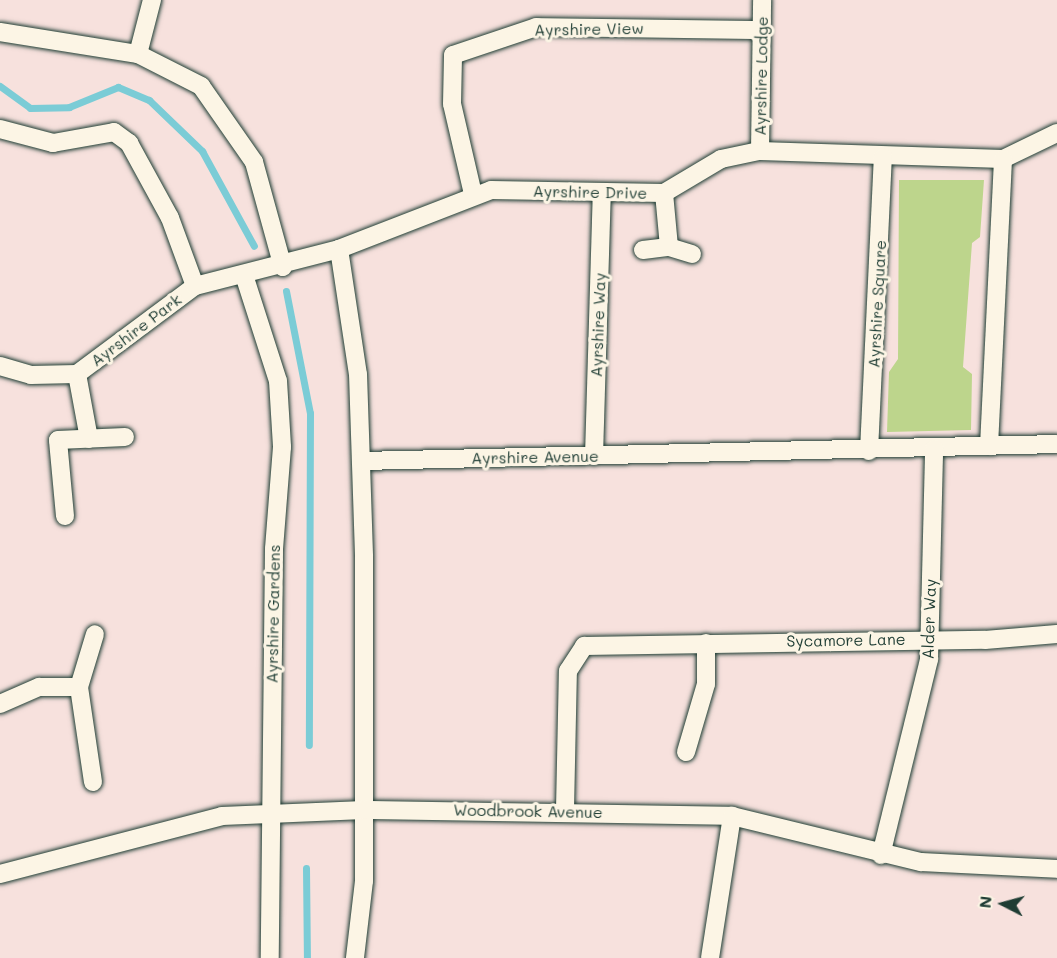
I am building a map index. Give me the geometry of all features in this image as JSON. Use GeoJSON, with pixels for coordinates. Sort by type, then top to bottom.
{"type":"FeatureCollection","features":[{"type":"Feature","properties":{"kind":"street"},"geometry":{"type":"LineString","coordinates":[[138,54],[152,0]]}},
{"type":"Feature","properties":{"kind":"street","name":"Ayrshire Lodge"},"geometry":{"type":"LineString","coordinates":[[759,151],[762,0]]}},
{"type":"Feature","properties":{"kind":"street","name":"Ayrshire View"},"geometry":{"type":"LineString","coordinates":[[473,194],[452,104],[453,55],[536,27],[762,30]]}},
{"type":"Feature","properties":{"kind":"street"},"geometry":{"type":"LineString","coordinates":[[0,32],[138,54],[201,86],[255,162],[283,267]]}},
{"type":"Feature","properties":{"kind":"street"},"geometry":{"type":"LineString","coordinates":[[0,129],[53,143],[114,132],[129,143],[170,218],[195,286]]}},
{"type":"Feature","properties":{"kind":"street","name":"Ayrshire Drive"},"geometry":{"type":"LineString","coordinates":[[195,286],[283,267],[339,249],[473,194],[491,190],[602,194],[664,193],[721,159],[759,151],[883,157],[1003,159],[1057,133]]}},
{"type":"Feature","properties":{"kind":"street","name":"Ayrshire Square"},"geometry":{"type":"LineString","coordinates":[[869,451],[883,157]]}},
{"type":"Feature","properties":{"kind":"street"},"geometry":{"type":"LineString","coordinates":[[989,446],[1003,159]]}},
{"type":"Feature","properties":{"kind":"street"},"geometry":{"type":"LineString","coordinates":[[664,193],[669,247]]}},
{"type":"Feature","properties":{"kind":"street","name":"Ayrshire Way"},"geometry":{"type":"LineString","coordinates":[[594,456],[602,194]]}},
{"type":"Feature","properties":{"kind":"street"},"geometry":{"type":"LineString","coordinates":[[643,250],[669,247],[692,254]]}},
{"type":"Feature","properties":{"kind":"street"},"geometry":{"type":"LineString","coordinates":[[339,249],[358,374],[362,461],[364,881],[355,958]]}},
{"type":"Feature","properties":{"kind":"street","name":"Ayrshire Gardens"},"geometry":{"type":"LineString","coordinates":[[244,275],[278,381],[282,447],[274,549],[270,958]]}},
{"type":"Feature","properties":{"kind":"street","name":"Ayrshire Park"},"geometry":{"type":"LineString","coordinates":[[0,366],[31,375],[77,374],[195,286]]}},
{"type":"Feature","properties":{"kind":"street","name":"Ayrshire Park"},"geometry":{"type":"LineString","coordinates":[[77,374],[89,438]]}},
{"type":"Feature","properties":{"kind":"street"},"geometry":{"type":"LineString","coordinates":[[65,516],[58,440],[125,437]]}},
{"type":"Feature","properties":{"kind":"street","name":"Ayrshire Avenue"},"geometry":{"type":"LineString","coordinates":[[362,461],[869,451],[1057,444]]}},
{"type":"Feature","properties":{"kind":"street","name":"Alder Way"},"geometry":{"type":"LineString","coordinates":[[881,855],[927,673],[934,449]]}},
{"type":"Feature","properties":{"kind":"street"},"geometry":{"type":"LineString","coordinates":[[93,783],[79,687],[95,634]]}},
{"type":"Feature","properties":{"kind":"street","name":"Sycamore Lane"},"geometry":{"type":"LineString","coordinates":[[565,810],[568,671],[575,652],[584,646],[1057,634]]}},
{"type":"Feature","properties":{"kind":"street"},"geometry":{"type":"LineString","coordinates":[[686,752],[706,684],[706,643]]}},
{"type":"Feature","properties":{"kind":"street"},"geometry":{"type":"LineString","coordinates":[[0,704],[39,687],[79,687]]}},
{"type":"Feature","properties":{"kind":"street","name":"Woodbrook Avenue"},"geometry":{"type":"LineString","coordinates":[[0,874],[222,816],[270,811],[364,810],[565,810],[732,816],[881,855],[921,862],[1057,869]]}},
{"type":"Feature","properties":{"kind":"street"},"geometry":{"type":"LineString","coordinates":[[710,958],[732,816]]}},
{"type":"Feature","properties":{"kind":"green space"},"geometry":{"type":"Polygon","coordinates":[[[899,180],[984,180],[980,237],[972,243],[963,367],[972,374],[971,430],[887,432],[889,372],[898,359],[899,180]]]}},
{"type":"Feature","properties":{"kind":"waterway"},"geometry":{"type":"LineString","coordinates":[[0,86],[30,108],[69,107],[118,87],[149,100],[202,151],[254,246]]}},
{"type":"Feature","properties":{"kind":"waterway"},"geometry":{"type":"LineString","coordinates":[[286,291],[310,413],[309,745]]}},
{"type":"Feature","properties":{"kind":"waterway"},"geometry":{"type":"LineString","coordinates":[[306,868],[307,958]]}}]}
